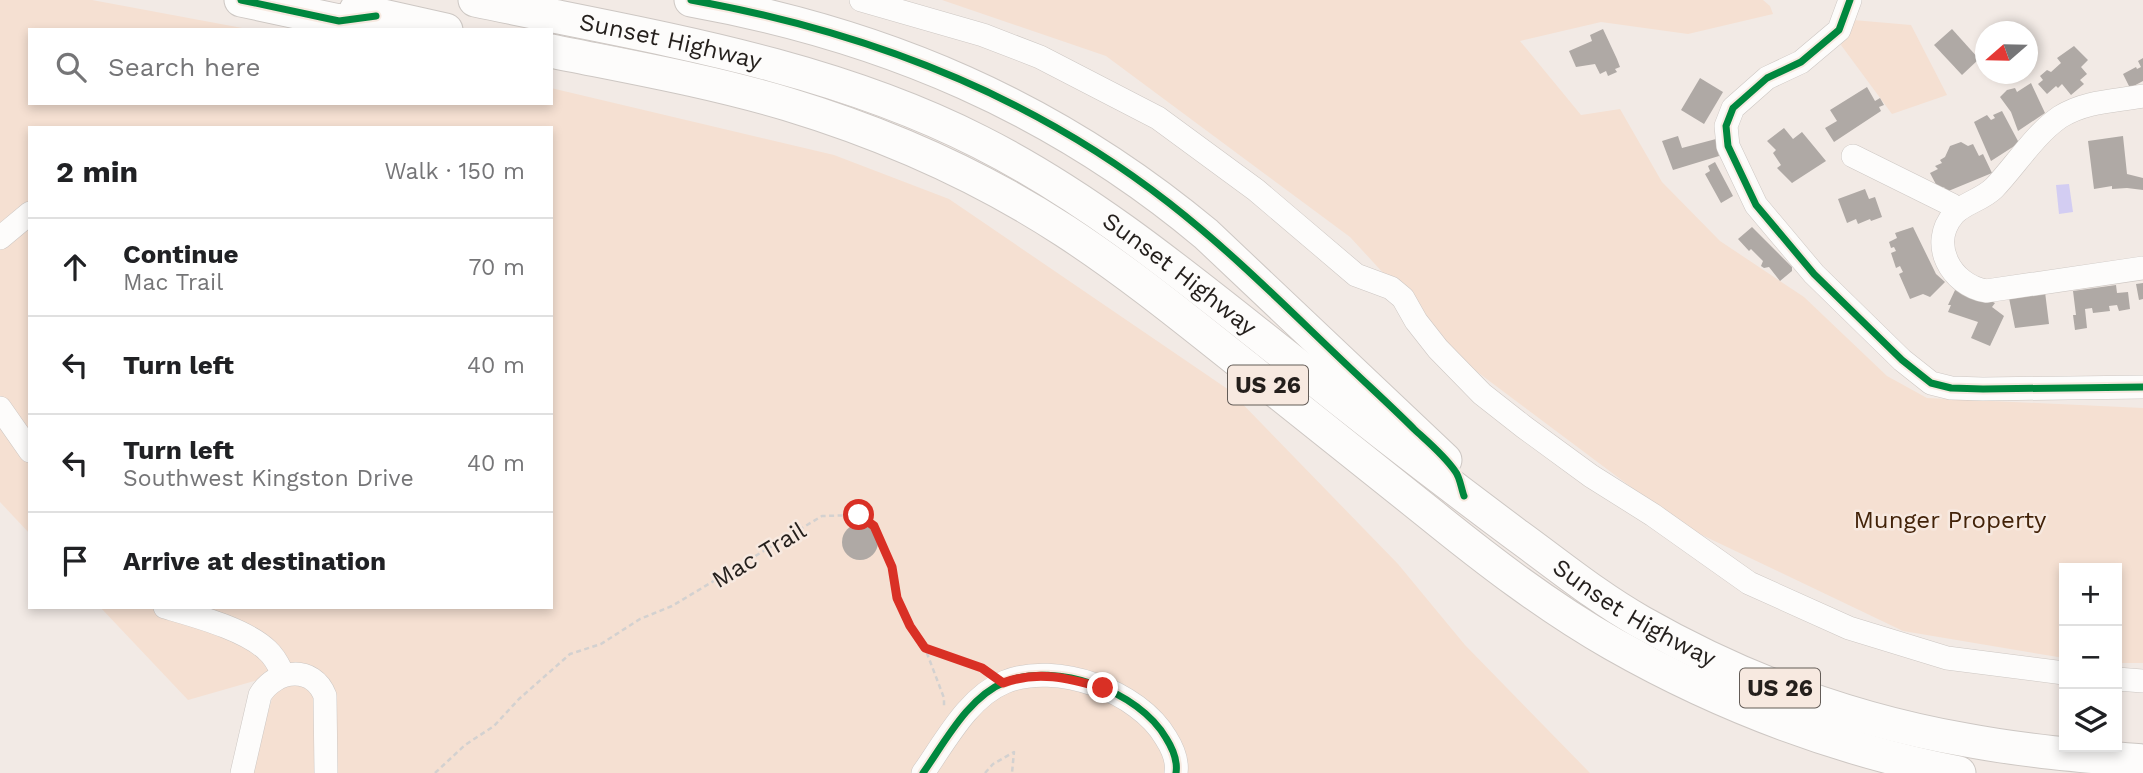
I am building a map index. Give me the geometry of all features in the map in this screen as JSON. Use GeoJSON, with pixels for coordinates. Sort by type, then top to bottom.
{"type":"FeatureCollection","features":[{"type":"Feature","properties":{"kind":"highway"},"geometry":{"type":"LineString","coordinates":[[241,0],[339,20],[376,16]]}},
{"type":"Feature","properties":{"kind":"highway"},"geometry":{"type":"LineString","coordinates":[[325,0],[376,16],[436,28]]}},
{"type":"Feature","properties":{"kind":"highway","name":"Sunset Highway"},"geometry":{"type":"LineString","coordinates":[[475,0],[788,68],[924,116],[981,142],[1110,221],[1175,268],[1371,425],[1604,600],[1709,658],[1792,693],[1887,723],[1966,740],[2143,761]]}},
{"type":"Feature","properties":{"kind":"highway"},"geometry":{"type":"LineString","coordinates":[[691,0],[793,22],[894,53],[992,94],[1043,119],[1091,149],[1168,202],[1271,293],[1431,444],[1457,472],[1464,495]]}},
{"type":"Feature","properties":{"kind":"highway","name":"Sunset Highway"},"geometry":{"type":"LineString","coordinates":[[553,51],[666,74],[784,103],[887,138],[975,178],[1065,231],[1135,281],[1470,546],[1537,596],[1609,643],[1746,712],[1860,751],[1959,773]]}},
{"type":"Feature","properties":{"kind":"street"},"geometry":{"type":"LineString","coordinates":[[862,0],[983,35],[1040,57],[1158,118],[1256,190],[1356,275],[1391,288],[1403,298],[1416,321],[1438,349],[1482,394],[1524,428],[1749,583],[1849,628],[1947,658],[2059,672]]}},
{"type":"Feature","properties":{"kind":"street"},"geometry":{"type":"LineString","coordinates":[[1850,0],[1839,30],[1801,62],[1767,78],[1733,108],[1726,126],[1728,146],[1756,205],[1814,274],[1902,360],[1931,383],[1951,388],[1983,389],[2143,387]]}},
{"type":"Feature","properties":{"kind":"street"},"geometry":{"type":"LineString","coordinates":[[2143,96],[2083,107],[2061,117],[2034,142],[1987,195],[1958,210],[1945,232],[1944,253],[1948,265],[1959,279],[1975,289],[1998,290],[2143,268]]}},
{"type":"Feature","properties":{"kind":"street"},"geometry":{"type":"LineString","coordinates":[[1853,156],[1958,210]]}},
{"type":"Feature","properties":{"kind":"street"},"geometry":{"type":"LineString","coordinates":[[0,238],[28,215]]}},
{"type":"Feature","properties":{"kind":"street"},"geometry":{"type":"LineString","coordinates":[[0,408],[28,448]]}},
{"type":"Feature","properties":{"kind":"street"},"geometry":{"type":"LineString","coordinates":[[172,609],[209,620],[249,637],[270,652],[284,674]]}},
{"type":"Feature","properties":{"kind":"street"},"geometry":{"type":"LineString","coordinates":[[242,773],[260,695],[266,685],[284,674],[294,673],[313,678],[325,696],[326,773]]}},
{"type":"Feature","properties":{"kind":"street"},"geometry":{"type":"LineString","coordinates":[[923,773],[983,697],[1003,683],[1024,676],[1049,675],[1094,685],[1143,710],[1161,729],[1174,751],[1176,773]]}},
{"type":"Feature","properties":{"kind":"street"},"geometry":{"type":"LineString","coordinates":[[2122,679],[2143,681]]}},
{"type":"Feature","properties":{"kind":"path"},"geometry":{"type":"LineString","coordinates":[[925,648],[982,668],[1003,683]]}},
{"type":"Feature","properties":{"kind":"path"},"geometry":{"type":"LineString","coordinates":[[985,773],[993,764],[1014,752],[1013,773]]}},
{"type":"Feature","properties":{"kind":"green space"},"geometry":{"type":"Polygon","coordinates":[[[0,0],[92,0],[242,28],[28,28],[28,105],[553,105],[553,88],[834,155],[949,199],[1229,390],[1398,564],[1465,645],[1590,773],[251,773],[279,674],[188,700],[102,609],[553,609],[553,126],[28,126],[28,532],[0,502],[0,0]]]}},
{"type":"Feature","properties":{"kind":"green space","name":"Munger Property"},"geometry":{"type":"Polygon","coordinates":[[[942,0],[1763,0],[1770,6],[1773,14],[1688,34],[1601,22],[1520,41],[1581,115],[1620,109],[1662,182],[1720,241],[1804,297],[1887,376],[1927,398],[2143,408],[2143,663],[2122,663],[2122,563],[2059,563],[2059,657],[1903,631],[1683,526],[1468,365],[1350,237],[1106,56],[942,0]]]}},
{"type":"Feature","properties":{"kind":"green space"},"geometry":{"type":"Polygon","coordinates":[[[1853,20],[1911,25],[1947,95],[1892,114],[1841,45],[1853,20]]]}},
{"type":"Feature","properties":{"kind":"shaded area"},"geometry":{"type":"Polygon","coordinates":[[[2069,184],[2073,212],[2059,214],[2056,185],[2069,184]]]}},
{"type":"Feature","properties":{"kind":"building"},"geometry":{"type":"Polygon","coordinates":[[[1603,29],[1620,67],[1615,69],[1617,72],[1608,76],[1606,71],[1600,74],[1595,64],[1576,67],[1569,51],[1592,41],[1590,35],[1603,29]]]}},
{"type":"Feature","properties":{"kind":"building"},"geometry":{"type":"Polygon","coordinates":[[[1952,29],[1975,55],[1975,63],[1962,75],[1934,45],[1952,29]]]}},
{"type":"Feature","properties":{"kind":"building"},"geometry":{"type":"Polygon","coordinates":[[[2074,46],[2088,60],[2081,67],[2087,74],[2080,80],[2084,84],[2071,95],[2062,84],[2047,94],[2038,84],[2043,80],[2040,76],[2047,70],[2051,72],[2061,63],[2057,58],[2074,46]]]}},
{"type":"Feature","properties":{"kind":"building"},"geometry":{"type":"Polygon","coordinates":[[[2143,58],[2143,81],[2130,88],[2123,74],[2141,67],[2138,61],[2143,58]]]}},
{"type":"Feature","properties":{"kind":"building"},"geometry":{"type":"Polygon","coordinates":[[[1700,78],[1723,92],[1704,124],[1681,110],[1700,78]]]}},
{"type":"Feature","properties":{"kind":"building"},"geometry":{"type":"Polygon","coordinates":[[[2031,84],[2045,113],[2018,131],[2011,112],[2000,97],[2007,90],[2015,88],[2017,92],[2031,84]]]}},
{"type":"Feature","properties":{"kind":"building"},"geometry":{"type":"Polygon","coordinates":[[[1867,87],[1875,101],[1880,98],[1884,105],[1879,107],[1881,111],[1834,142],[1825,128],[1837,121],[1830,110],[1867,87]]]}},
{"type":"Feature","properties":{"kind":"building"},"geometry":{"type":"Polygon","coordinates":[[[2002,111],[2019,143],[1991,161],[1974,122],[1987,115],[1991,120],[1995,118],[1993,115],[2002,111]]]}},
{"type":"Feature","properties":{"kind":"building"},"geometry":{"type":"Polygon","coordinates":[[[1784,128],[1793,139],[1802,132],[1826,161],[1792,183],[1777,168],[1781,165],[1773,153],[1776,150],[1767,141],[1784,128]]]}},
{"type":"Feature","properties":{"kind":"building"},"geometry":{"type":"Polygon","coordinates":[[[1678,136],[1682,148],[1716,139],[1719,156],[1673,170],[1662,141],[1678,136]]]}},
{"type":"Feature","properties":{"kind":"building"},"geometry":{"type":"Polygon","coordinates":[[[2123,136],[2127,174],[2143,178],[2143,190],[2112,189],[2112,186],[2094,189],[2088,141],[2123,136]]]}},
{"type":"Feature","properties":{"kind":"building"},"geometry":{"type":"Polygon","coordinates":[[[1961,142],[1968,146],[1973,144],[1979,156],[1983,154],[1992,173],[1946,192],[1944,187],[1939,190],[1930,173],[1938,169],[1935,166],[1942,163],[1940,160],[1945,157],[1950,146],[1961,142]]]}},
{"type":"Feature","properties":{"kind":"building"},"geometry":{"type":"Polygon","coordinates":[[[1715,162],[1733,196],[1721,203],[1705,174],[1710,171],[1708,166],[1715,162]]]}},
{"type":"Feature","properties":{"kind":"building"},"geometry":{"type":"Polygon","coordinates":[[[1865,189],[1869,199],[1875,197],[1882,217],[1858,224],[1856,219],[1847,223],[1838,199],[1865,189]]]}},
{"type":"Feature","properties":{"kind":"building"},"geometry":{"type":"Polygon","coordinates":[[[1752,227],[1792,267],[1792,271],[1780,281],[1769,267],[1761,266],[1763,261],[1738,239],[1752,227]]]}},
{"type":"Feature","properties":{"kind":"building"},"geometry":{"type":"Polygon","coordinates":[[[1913,227],[1936,274],[1945,282],[1930,297],[1923,294],[1910,299],[1899,274],[1903,272],[1900,266],[1896,268],[1891,253],[1896,251],[1894,247],[1891,248],[1889,242],[1897,238],[1895,233],[1913,227]]]}},
{"type":"Feature","properties":{"kind":"building"},"geometry":{"type":"Polygon","coordinates":[[[2143,283],[2143,299],[2139,300],[2136,284],[2143,283]]]}},
{"type":"Feature","properties":{"kind":"building"},"geometry":{"type":"Polygon","coordinates":[[[2116,285],[2117,293],[2128,292],[2130,309],[2119,311],[2117,305],[2109,306],[2110,311],[2093,313],[2092,308],[2085,309],[2087,328],[2075,330],[2073,291],[2116,285]]]}},
{"type":"Feature","properties":{"kind":"building"},"geometry":{"type":"Polygon","coordinates":[[[1956,288],[1975,293],[1995,303],[1992,307],[2004,316],[1990,346],[1971,338],[1978,322],[1948,312],[1951,305],[1948,305],[1956,288]]]}},
{"type":"Feature","properties":{"kind":"building"},"geometry":{"type":"Polygon","coordinates":[[[2045,292],[2049,324],[2015,328],[2009,298],[2045,292]]]}},
{"type":"Feature","properties":{"kind":"building"},"geometry":{"type":"Polygon","coordinates":[[[860,524],[873,529],[878,542],[873,555],[860,560],[847,555],[842,542],[847,529],[860,524]]]}},
{"type":"Feature","properties":{"kind":"cycle path"},"geometry":{"type":"LineString","coordinates":[[241,0],[339,21],[376,16]]}},
{"type":"Feature","properties":{"kind":"cycle path"},"geometry":{"type":"LineString","coordinates":[[691,0],[819,29],[942,72],[1002,99],[1116,164],[1216,242],[1436,449],[1457,473],[1464,496]]}},
{"type":"Feature","properties":{"kind":"cycle path"},"geometry":{"type":"LineString","coordinates":[[1850,0],[1839,30],[1801,62],[1767,78],[1733,108],[1726,126],[1728,146],[1756,205],[1814,274],[1902,360],[1931,383],[1951,388],[1983,389],[2143,387]]}},
{"type":"Feature","properties":{"kind":"cycle path"},"geometry":{"type":"LineString","coordinates":[[923,773],[958,722],[980,698],[1005,682],[1025,676],[1048,675],[1094,684],[1137,706],[1169,742],[1176,759],[1176,773]]}},
{"type":"Feature","properties":{"kind":"route"},"geometry":{"type":"LineString","coordinates":[[859,515],[874,526],[892,567],[897,598],[910,626],[925,648],[982,668],[1003,683],[1024,676],[1049,675],[1103,688]]}}]}
